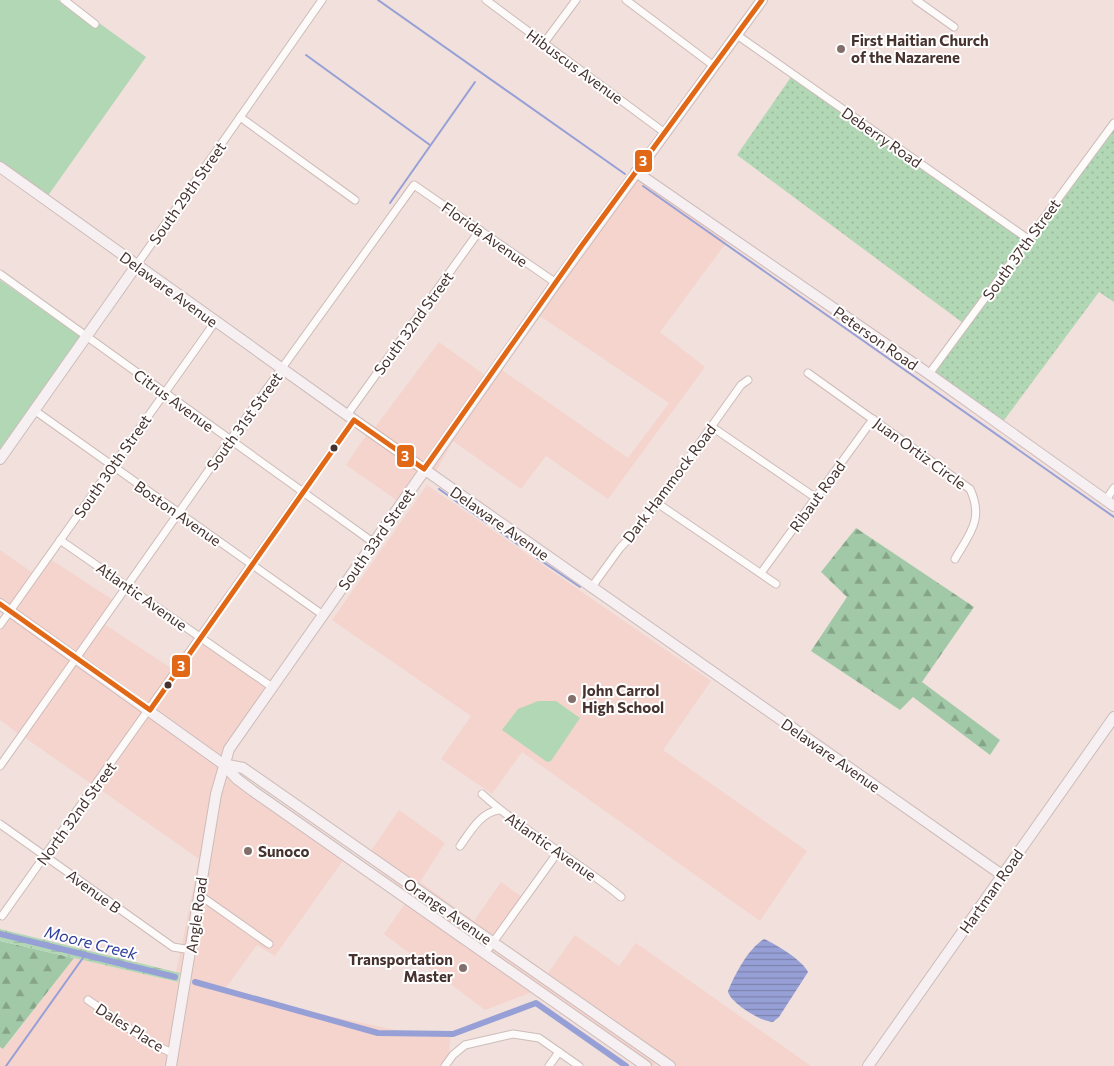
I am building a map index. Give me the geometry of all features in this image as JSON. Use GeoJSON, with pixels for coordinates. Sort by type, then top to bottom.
{"type":"FeatureCollection","features":[{"type":"Feature","properties":{"kind":"street"},"geometry":{"type":"LineString","coordinates":[[64,0],[95,24]]}},
{"type":"Feature","properties":{"kind":"street","name":"South 29th Street"},"geometry":{"type":"LineString","coordinates":[[0,459],[322,0]]}},
{"type":"Feature","properties":{"kind":"street","name":"Hibuscus Avenue"},"geometry":{"type":"LineString","coordinates":[[486,0],[665,133]]}},
{"type":"Feature","properties":{"kind":"street"},"geometry":{"type":"LineString","coordinates":[[544,43],[576,0]]}},
{"type":"Feature","properties":{"kind":"street"},"geometry":{"type":"LineString","coordinates":[[626,0],[714,66]]}},
{"type":"Feature","properties":{"kind":"street","name":"South 33rd Street"},"geometry":{"type":"LineString","coordinates":[[223,764],[229,749],[424,469],[556,282],[762,0]]}},
{"type":"Feature","properties":{"kind":"street"},"geometry":{"type":"LineString","coordinates":[[916,0],[954,27]]}},
{"type":"Feature","properties":{"kind":"street","name":"Deberry Road"},"geometry":{"type":"LineString","coordinates":[[737,35],[1028,239]]}},
{"type":"Feature","properties":{"kind":"street"},"geometry":{"type":"LineString","coordinates":[[240,117],[355,200]]}},
{"type":"Feature","properties":{"kind":"street","name":"South 37th Street"},"geometry":{"type":"LineString","coordinates":[[929,374],[1114,123]]}},
{"type":"Feature","properties":{"kind":"street","name":"Delaware Avenue"},"geometry":{"type":"LineString","coordinates":[[0,167],[350,418],[1002,875]]}},
{"type":"Feature","properties":{"kind":"street","name":"Peterson Road"},"geometry":{"type":"LineString","coordinates":[[636,172],[929,374],[1110,503]]}},
{"type":"Feature","properties":{"kind":"street","name":"Florida Avenue"},"geometry":{"type":"LineString","coordinates":[[414,185],[556,282]]}},
{"type":"Feature","properties":{"kind":"street","name":"South 31st Street"},"geometry":{"type":"LineString","coordinates":[[0,766],[230,440],[414,185]]}},
{"type":"Feature","properties":{"kind":"street","name":"South 32nd Street"},"geometry":{"type":"LineString","coordinates":[[150,710],[303,491],[350,418],[480,230]]}},
{"type":"Feature","properties":{"kind":"street","name":"Citrus Avenue"},"geometry":{"type":"LineString","coordinates":[[0,274],[86,338],[374,543]]}},
{"type":"Feature","properties":{"kind":"street","name":"South 30th Street"},"geometry":{"type":"LineString","coordinates":[[0,625],[215,322]]}},
{"type":"Feature","properties":{"kind":"street","name":"Juan Ortiz Circle"},"geometry":{"type":"LineString","coordinates":[[808,372],[970,489],[976,500],[978,515],[971,532],[955,558]]}},
{"type":"Feature","properties":{"kind":"street","name":"Dark Hammock Road"},"geometry":{"type":"LineString","coordinates":[[591,588],[620,548],[639,528],[741,385],[748,380]]}},
{"type":"Feature","properties":{"kind":"street","name":"Boston Avenue"},"geometry":{"type":"LineString","coordinates":[[34,410],[323,615]]}},
{"type":"Feature","properties":{"kind":"street","name":"Ribaut Road"},"geometry":{"type":"LineString","coordinates":[[761,573],[873,418]]}},
{"type":"Feature","properties":{"kind":"street"},"geometry":{"type":"LineString","coordinates":[[712,427],[816,498]]}},
{"type":"Feature","properties":{"kind":"street"},"geometry":{"type":"LineString","coordinates":[[1110,503],[1114,488]]}},
{"type":"Feature","properties":{"kind":"street"},"geometry":{"type":"LineString","coordinates":[[657,503],[776,584]]}},
{"type":"Feature","properties":{"kind":"street","name":"Atlantic Avenue"},"geometry":{"type":"LineString","coordinates":[[60,540],[272,687]]}},
{"type":"Feature","properties":{"kind":"street","name":"Orange Avenue"},"geometry":{"type":"LineString","coordinates":[[0,604],[150,710],[223,764],[237,779],[318,837],[486,952],[646,1066]]}},
{"type":"Feature","properties":{"kind":"street","name":"North 32nd Street"},"geometry":{"type":"LineString","coordinates":[[2,916],[150,710]]}},
{"type":"Feature","properties":{"kind":"street","name":"Hartman Road"},"geometry":{"type":"LineString","coordinates":[[868,1066],[1114,717]]}},
{"type":"Feature","properties":{"kind":"street","name":"Orange Avenue"},"geometry":{"type":"LineString","coordinates":[[223,764],[243,768],[493,942],[659,1063],[670,1066]]}},
{"type":"Feature","properties":{"kind":"street","name":"Angle Road"},"geometry":{"type":"LineString","coordinates":[[171,1066],[191,950],[198,894],[223,764]]}},
{"type":"Feature","properties":{"kind":"street","name":"Atlantic Avenue"},"geometry":{"type":"LineString","coordinates":[[482,794],[499,810],[601,880],[621,897]]}},
{"type":"Feature","properties":{"kind":"street"},"geometry":{"type":"LineString","coordinates":[[460,846],[488,812],[499,810]]}},
{"type":"Feature","properties":{"kind":"street","name":"Avenue B"},"geometry":{"type":"LineString","coordinates":[[0,824],[172,947],[191,950]]}},
{"type":"Feature","properties":{"kind":"street"},"geometry":{"type":"LineString","coordinates":[[318,837],[328,837],[364,860],[379,862]]}},
{"type":"Feature","properties":{"kind":"street"},"geometry":{"type":"LineString","coordinates":[[486,952],[558,852]]}},
{"type":"Feature","properties":{"kind":"street"},"geometry":{"type":"LineString","coordinates":[[198,894],[270,944]]}},
{"type":"Feature","properties":{"kind":"street","name":"Dales Place"},"geometry":{"type":"LineString","coordinates":[[88,1000],[142,1037],[174,1054]]}},
{"type":"Feature","properties":{"kind":"street"},"geometry":{"type":"LineString","coordinates":[[445,1066],[459,1049],[465,1045],[513,1034],[539,1038],[579,1066]]}},
{"type":"Feature","properties":{"kind":"street"},"geometry":{"type":"LineString","coordinates":[[549,1066],[559,1052]]}},
{"type":"Feature","properties":{"kind":"shaded area"},"geometry":{"type":"Polygon","coordinates":[[[637,176],[729,239],[660,332],[705,367],[608,499],[546,456],[521,489],[453,441],[435,473],[428,468],[499,368],[628,458],[669,403],[537,314],[637,176]]]}},
{"type":"Feature","properties":{"kind":"shaded area"},"geometry":{"type":"Polygon","coordinates":[[[439,342],[486,376],[423,465],[373,430],[439,342]]]}},
{"type":"Feature","properties":{"kind":"shaded area"},"geometry":{"type":"Polygon","coordinates":[[[367,434],[419,470],[398,501],[346,465],[367,434]]]}},
{"type":"Feature","properties":{"kind":"shaded area","name":"John Carrol High School"},"geometry":{"type":"Polygon","coordinates":[[[427,485],[711,681],[663,750],[807,851],[760,921],[522,752],[492,794],[441,759],[471,716],[332,620],[427,485]]]}},
{"type":"Feature","properties":{"kind":"shaded area"},"geometry":{"type":"Polygon","coordinates":[[[0,550],[33,573],[10,606],[0,600],[0,550]]]}},
{"type":"Feature","properties":{"kind":"shaded area"},"geometry":{"type":"Polygon","coordinates":[[[50,559],[113,600],[76,654],[15,610],[50,559]]]}},
{"type":"Feature","properties":{"kind":"shaded area"},"geometry":{"type":"Polygon","coordinates":[[[11,616],[72,659],[19,734],[0,720],[0,631],[11,616]]]}},
{"type":"Feature","properties":{"kind":"shaded area"},"geometry":{"type":"Polygon","coordinates":[[[104,624],[174,670],[149,706],[81,657],[104,624]]]}},
{"type":"Feature","properties":{"kind":"shaded area"},"geometry":{"type":"Polygon","coordinates":[[[201,641],[267,688],[222,759],[154,709],[201,641]]]}},
{"type":"Feature","properties":{"kind":"shaded area"},"geometry":{"type":"Polygon","coordinates":[[[77,663],[145,711],[93,785],[24,737],[77,663]]]}},
{"type":"Feature","properties":{"kind":"shaded area"},"geometry":{"type":"Polygon","coordinates":[[[150,715],[219,767],[194,895],[188,946],[182,945],[199,859],[98,788],[150,715]]]}},
{"type":"Feature","properties":{"kind":"shaded area"},"geometry":{"type":"Polygon","coordinates":[[[224,771],[344,859],[275,956],[257,945],[222,993],[428,1037],[451,1032],[449,1053],[440,1066],[174,1066],[200,900],[270,948],[274,943],[201,892],[224,771]]]}},
{"type":"Feature","properties":{"kind":"shaded area"},"geometry":{"type":"Polygon","coordinates":[[[399,810],[445,843],[420,882],[474,921],[501,882],[522,897],[492,938],[370,852],[399,810]]]}},
{"type":"Feature","properties":{"kind":"shaded area"},"geometry":{"type":"Polygon","coordinates":[[[372,865],[378,865],[488,943],[485,948],[410,897],[411,895],[372,865]]]}},
{"type":"Feature","properties":{"kind":"shaded area"},"geometry":{"type":"Polygon","coordinates":[[[406,902],[535,991],[485,1010],[384,934],[406,902]]]}},
{"type":"Feature","properties":{"kind":"shaded area"},"geometry":{"type":"Polygon","coordinates":[[[575,935],[619,966],[636,943],[811,1066],[676,1066],[497,941],[499,939],[548,973],[575,935]]]}},
{"type":"Feature","properties":{"kind":"shaded area"},"geometry":{"type":"Polygon","coordinates":[[[493,947],[657,1061],[653,1066],[490,951],[493,947]]]}},
{"type":"Feature","properties":{"kind":"shaded area"},"geometry":{"type":"Polygon","coordinates":[[[180,952],[188,953],[171,1049],[123,1020],[170,1056],[168,1066],[0,1066],[0,1047],[4,1049],[74,958],[178,982],[180,974],[176,972],[180,952]]]}},
{"type":"Feature","properties":{"kind":"green space"},"geometry":{"type":"Polygon","coordinates":[[[0,0],[58,0],[95,28],[99,23],[146,57],[47,197],[0,163],[0,0]]]}},
{"type":"Feature","properties":{"kind":"green space"},"geometry":{"type":"Polygon","coordinates":[[[791,77],[1024,240],[963,323],[737,155],[791,77]]]}},
{"type":"Feature","properties":{"kind":"green space"},"geometry":{"type":"Polygon","coordinates":[[[1114,128],[1114,302],[1099,292],[1002,423],[933,373],[1114,128]]]}},
{"type":"Feature","properties":{"kind":"green space"},"geometry":{"type":"Polygon","coordinates":[[[0,280],[82,337],[0,453],[0,280]]]}},
{"type":"Feature","properties":{"kind":"green space"},"geometry":{"type":"Polygon","coordinates":[[[856,528],[974,607],[922,682],[1000,740],[990,755],[913,697],[900,710],[811,651],[847,597],[821,572],[856,528]]]}},
{"type":"Feature","properties":{"kind":"green space"},"geometry":{"type":"Polygon","coordinates":[[[538,701],[556,701],[580,718],[551,761],[547,762],[502,730],[518,709],[538,701]]]}},
{"type":"Feature","properties":{"kind":"green space"},"geometry":{"type":"Polygon","coordinates":[[[0,929],[180,973],[178,982],[0,941],[0,929]]]}},
{"type":"Feature","properties":{"kind":"green space"},"geometry":{"type":"Polygon","coordinates":[[[0,941],[74,958],[3,1049],[0,1047],[0,941]]]}},
{"type":"Feature","properties":{"kind":"water"},"geometry":{"type":"Polygon","coordinates":[[[764,939],[795,958],[808,972],[779,1017],[773,1022],[761,1019],[746,1011],[734,1000],[728,991],[747,955],[764,939]]]}},
{"type":"Feature","properties":{"kind":"waterway"},"geometry":{"type":"LineString","coordinates":[[378,0],[625,174]]}},
{"type":"Feature","properties":{"kind":"waterway"},"geometry":{"type":"LineString","coordinates":[[306,55],[430,145]]}},
{"type":"Feature","properties":{"kind":"waterway"},"geometry":{"type":"LineString","coordinates":[[390,203],[475,82]]}},
{"type":"Feature","properties":{"kind":"waterway"},"geometry":{"type":"LineString","coordinates":[[643,186],[1114,517]]}},
{"type":"Feature","properties":{"kind":"waterway"},"geometry":{"type":"LineString","coordinates":[[439,489],[487,523]]}},
{"type":"Feature","properties":{"kind":"waterway"},"geometry":{"type":"LineString","coordinates":[[495,528],[520,546]]}},
{"type":"Feature","properties":{"kind":"waterway"},"geometry":{"type":"LineString","coordinates":[[537,558],[580,587]]}},
{"type":"Feature","properties":{"kind":"waterway","name":"Moore Creek"},"geometry":{"type":"LineString","coordinates":[[0,934],[175,977]]}},
{"type":"Feature","properties":{"kind":"waterway"},"geometry":{"type":"LineString","coordinates":[[6,1066],[85,955]]}},
{"type":"Feature","properties":{"kind":"waterway"},"geometry":{"type":"LineString","coordinates":[[195,982],[378,1033],[453,1034],[536,1003],[626,1066]]}},
{"type":"Feature","properties":{"kind":"transit line","name":"3"},"geometry":{"type":"LineString","coordinates":[[0,604],[150,710],[354,420],[424,469],[580,248],[762,0]]}},
{"type":"Feature","properties":{"kind":"place","name":"First Haitian Church of the Nazarene"},"geometry":{"type":"Point","coordinates":[841,49]}},
{"type":"Feature","properties":{"kind":"place","name":"John Carrol High School"},"geometry":{"type":"Point","coordinates":[572,699]}},
{"type":"Feature","properties":{"kind":"place","name":"Sunoco"},"geometry":{"type":"Point","coordinates":[248,851]}},
{"type":"Feature","properties":{"kind":"place","name":"Transportation Master"},"geometry":{"type":"Point","coordinates":[463,968]}}]}
